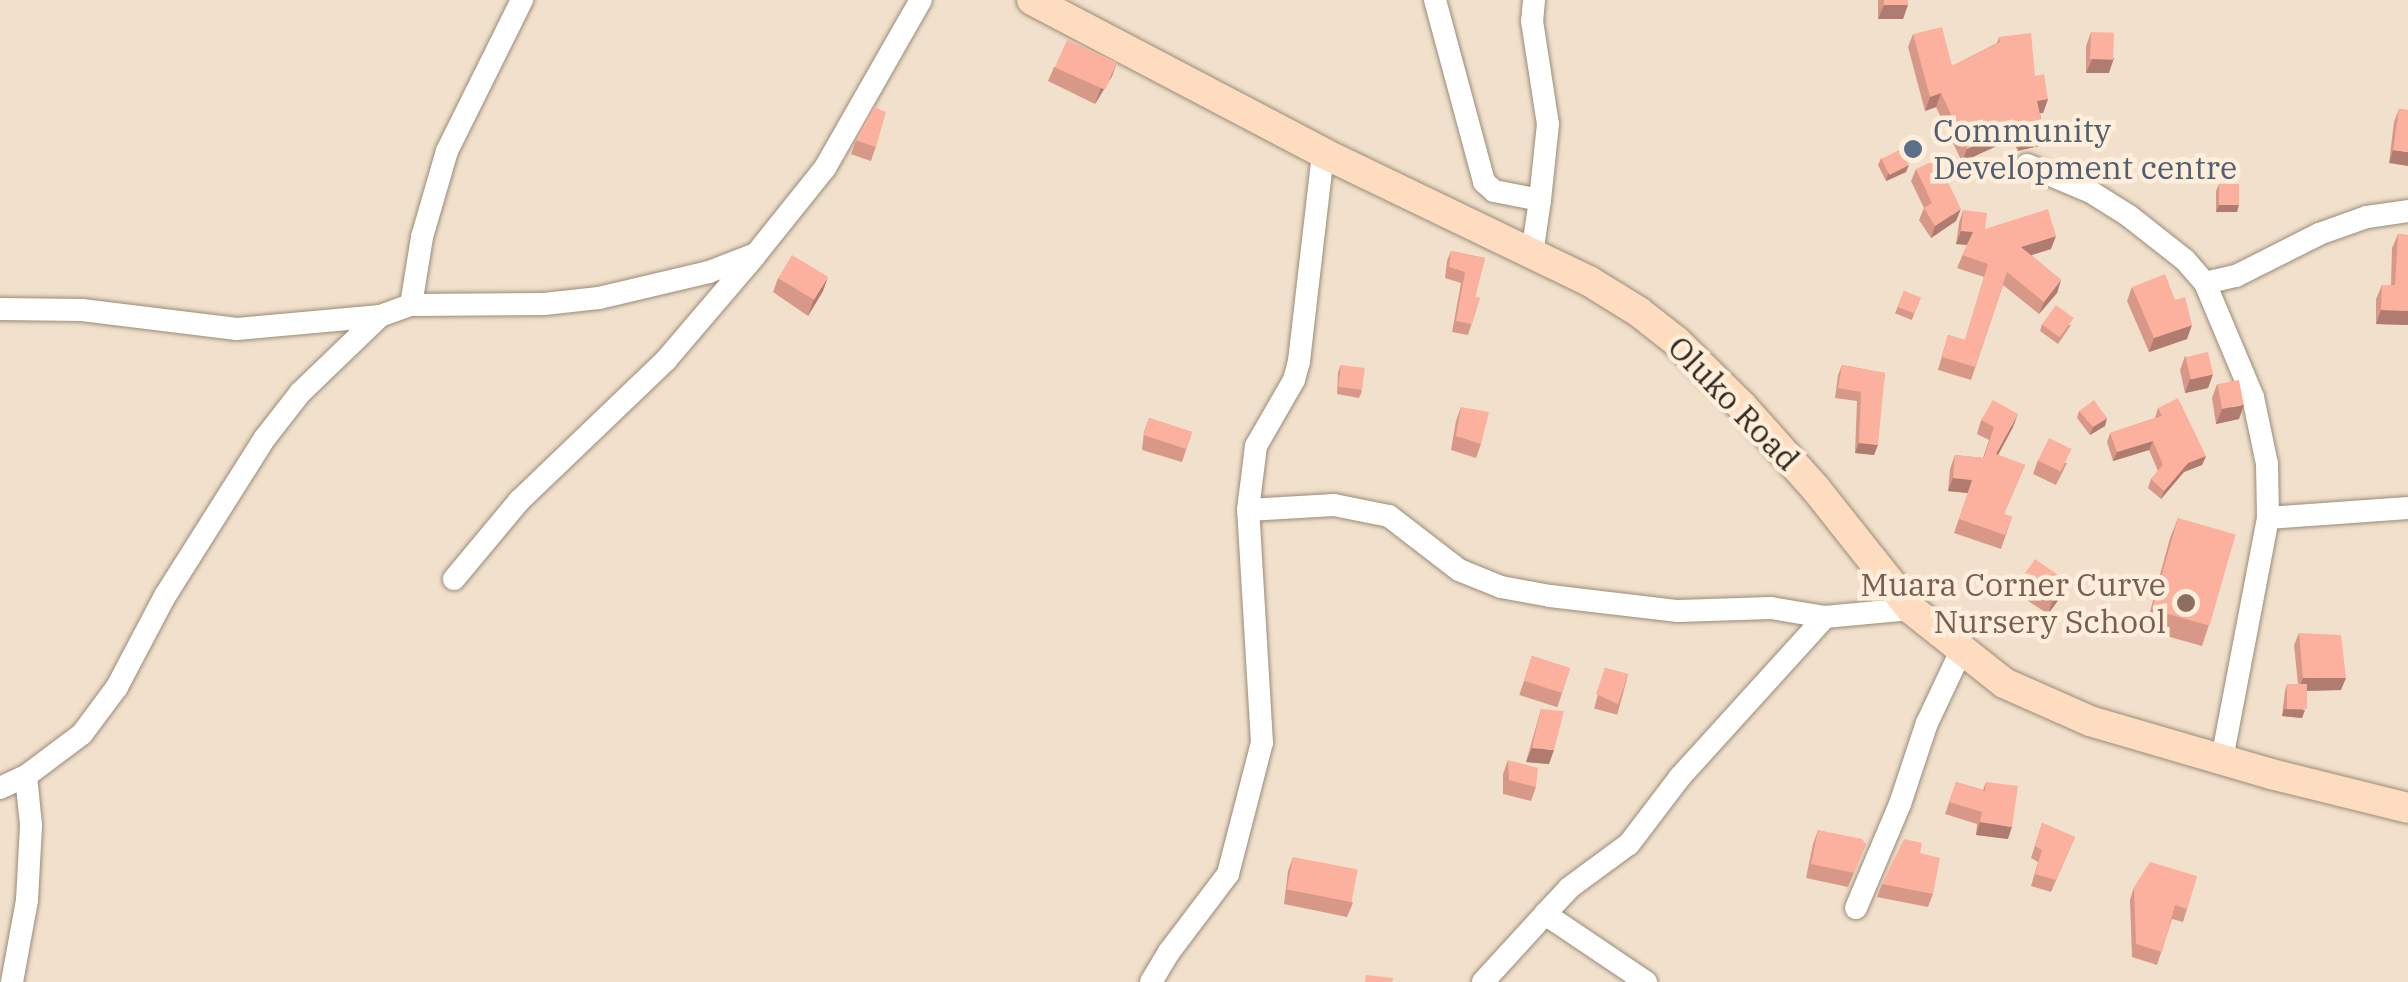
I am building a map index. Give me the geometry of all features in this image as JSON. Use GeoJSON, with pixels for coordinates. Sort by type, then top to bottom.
{"type":"FeatureCollection","features":[{"type":"Feature","properties":{"kind":"main road","name":"Oluko Road"},"geometry":{"type":"LineString","coordinates":[[1032,0],[1323,154],[1589,281],[1676,341],[1816,488],[1910,609],[2004,683],[2090,721],[2408,808]]}},
{"type":"Feature","properties":{"kind":"street"},"geometry":{"type":"LineString","coordinates":[[411,305],[422,236],[448,151],[522,0]]}},
{"type":"Feature","properties":{"kind":"street"},"geometry":{"type":"LineString","coordinates":[[454,579],[519,501],[666,360],[756,254],[825,168],[921,0]]}},
{"type":"Feature","properties":{"kind":"street"},"geometry":{"type":"LineString","coordinates":[[1434,0],[1484,182],[1494,191],[1540,200]]}},
{"type":"Feature","properties":{"kind":"street"},"geometry":{"type":"LineString","coordinates":[[1532,254],[1548,124],[1532,22],[1534,0]]}},
{"type":"Feature","properties":{"kind":"street"},"geometry":{"type":"LineString","coordinates":[[1152,982],[1168,952],[1228,874],[1262,742],[1248,510],[1256,446],[1294,380],[1299,361],[1323,154]]}},
{"type":"Feature","properties":{"kind":"street"},"geometry":{"type":"LineString","coordinates":[[2026,165],[2091,192],[2185,260],[2205,283],[2252,397],[2267,464],[2268,518],[2222,760]]}},
{"type":"Feature","properties":{"kind":"street"},"geometry":{"type":"LineString","coordinates":[[2205,283],[2236,276],[2319,234],[2367,217],[2408,211]]}},
{"type":"Feature","properties":{"kind":"street"},"geometry":{"type":"LineString","coordinates":[[0,309],[21,306],[82,310],[237,329],[380,316],[411,305],[544,304],[600,298],[708,272],[756,254]]}},
{"type":"Feature","properties":{"kind":"street"},"geometry":{"type":"LineString","coordinates":[[0,788],[26,776],[82,734],[117,687],[174,581],[266,438],[300,393],[380,316]]}},
{"type":"Feature","properties":{"kind":"street"},"geometry":{"type":"LineString","coordinates":[[1248,510],[1334,506],[1389,516],[1459,570],[1501,586],[1550,596],[1678,611],[1770,608],[1825,616],[1910,609]]}},
{"type":"Feature","properties":{"kind":"street"},"geometry":{"type":"LineString","coordinates":[[2268,518],[2408,508]]}},
{"type":"Feature","properties":{"kind":"street"},"geometry":{"type":"LineString","coordinates":[[1483,982],[1569,888],[1629,844],[1680,777],[1825,616]]}},
{"type":"Feature","properties":{"kind":"street"},"geometry":{"type":"LineString","coordinates":[[1856,908],[1888,837],[1928,724],[1961,652]]}},
{"type":"Feature","properties":{"kind":"street"},"geometry":{"type":"LineString","coordinates":[[12,982],[26,900],[30,825],[26,776]]}},
{"type":"Feature","properties":{"kind":"street"},"geometry":{"type":"LineString","coordinates":[[1544,914],[1646,982]]}},
{"type":"Feature","properties":{"kind":"building"},"geometry":{"type":"Polygon","coordinates":[[[1884,0],[1908,0],[1908,5],[1884,5],[1884,0]]]}},
{"type":"Feature","properties":{"kind":"building"},"geometry":{"type":"Polygon","coordinates":[[[1942,27],[1952,66],[2000,42],[1999,37],[2031,33],[2035,76],[2044,74],[2048,99],[2037,101],[2044,133],[2022,138],[2018,124],[1967,149],[1941,93],[1930,97],[1913,34],[1942,27]]]}},
{"type":"Feature","properties":{"kind":"building"},"geometry":{"type":"Polygon","coordinates":[[[2091,32],[2114,33],[2113,60],[2090,59],[2091,32]]]}},
{"type":"Feature","properties":{"kind":"building"},"geometry":{"type":"Polygon","coordinates":[[[1067,40],[1117,62],[1105,90],[1055,67],[1067,40]]]}},
{"type":"Feature","properties":{"kind":"building"},"geometry":{"type":"Polygon","coordinates":[[[874,107],[886,112],[876,147],[856,140],[874,107]]]}},
{"type":"Feature","properties":{"kind":"building"},"geometry":{"type":"Polygon","coordinates":[[[2399,109],[2408,110],[2408,152],[2393,150],[2399,109]]]}},
{"type":"Feature","properties":{"kind":"building"},"geometry":{"type":"Polygon","coordinates":[[[1901,149],[1909,165],[1890,175],[1881,159],[1901,149]]]}},
{"type":"Feature","properties":{"kind":"building"},"geometry":{"type":"Polygon","coordinates":[[[1937,159],[1961,209],[1935,226],[1924,208],[1932,203],[1916,169],[1937,159]]]}},
{"type":"Feature","properties":{"kind":"building"},"geometry":{"type":"Polygon","coordinates":[[[2219,184],[2239,184],[2239,205],[2219,205],[2219,184]]]}},
{"type":"Feature","properties":{"kind":"building"},"geometry":{"type":"Polygon","coordinates":[[[2048,209],[2056,236],[2021,247],[2061,280],[2044,302],[2007,272],[1975,367],[1942,357],[1948,335],[1965,340],[1988,264],[1962,255],[1973,232],[1961,231],[1963,210],[1987,213],[1985,229],[2048,209]]]}},
{"type":"Feature","properties":{"kind":"building"},"geometry":{"type":"Polygon","coordinates":[[[2398,234],[2408,235],[2408,311],[2381,310],[2382,285],[2395,285],[2398,234]]]}},
{"type":"Feature","properties":{"kind":"building"},"geometry":{"type":"Polygon","coordinates":[[[1451,251],[1485,258],[1472,324],[1456,321],[1465,272],[1449,267],[1451,251]]]}},
{"type":"Feature","properties":{"kind":"building"},"geometry":{"type":"Polygon","coordinates":[[[792,255],[828,277],[814,300],[778,278],[792,255]]]}},
{"type":"Feature","properties":{"kind":"building"},"geometry":{"type":"Polygon","coordinates":[[[2165,274],[2175,300],[2185,297],[2192,325],[2154,338],[2132,287],[2165,274]]]}},
{"type":"Feature","properties":{"kind":"building"},"geometry":{"type":"Polygon","coordinates":[[[1904,291],[1921,298],[1914,314],[1898,307],[1904,291]]]}},
{"type":"Feature","properties":{"kind":"building"},"geometry":{"type":"Polygon","coordinates":[[[2056,305],[2074,318],[2060,337],[2042,324],[2056,305]]]}},
{"type":"Feature","properties":{"kind":"building"},"geometry":{"type":"Polygon","coordinates":[[[2208,352],[2213,374],[2191,380],[2186,357],[2208,352]]]}},
{"type":"Feature","properties":{"kind":"building"},"geometry":{"type":"Polygon","coordinates":[[[1341,365],[1365,368],[1362,390],[1338,387],[1341,365]]]}},
{"type":"Feature","properties":{"kind":"building"},"geometry":{"type":"Polygon","coordinates":[[[1842,365],[1885,373],[1878,445],[1859,443],[1861,392],[1838,388],[1842,365]]]}},
{"type":"Feature","properties":{"kind":"building"},"geometry":{"type":"Polygon","coordinates":[[[2239,380],[2244,405],[2222,409],[2217,384],[2239,380]]]}},
{"type":"Feature","properties":{"kind":"building"},"geometry":{"type":"Polygon","coordinates":[[[2178,398],[2206,456],[2188,463],[2164,491],[2151,479],[2163,465],[2153,441],[2117,452],[2110,433],[2162,416],[2158,408],[2178,398]]]}},
{"type":"Feature","properties":{"kind":"building"},"geometry":{"type":"Polygon","coordinates":[[[1993,400],[2018,414],[1996,454],[2025,465],[2004,514],[2012,517],[2005,535],[1959,519],[1972,480],[1953,478],[1955,455],[1984,458],[1994,427],[1981,420],[1993,400]]]}},
{"type":"Feature","properties":{"kind":"building"},"geometry":{"type":"Polygon","coordinates":[[[2094,400],[2107,418],[2093,427],[2079,411],[2094,400]]]}},
{"type":"Feature","properties":{"kind":"building"},"geometry":{"type":"Polygon","coordinates":[[[1461,407],[1489,412],[1481,444],[1456,436],[1461,407]]]}},
{"type":"Feature","properties":{"kind":"building"},"geometry":{"type":"Polygon","coordinates":[[[1149,418],[1192,432],[1186,449],[1143,435],[1149,418]]]}},
{"type":"Feature","properties":{"kind":"building"},"geometry":{"type":"Polygon","coordinates":[[[2049,438],[2071,449],[2061,471],[2038,460],[2049,438]]]}},
{"type":"Feature","properties":{"kind":"building"},"geometry":{"type":"Polygon","coordinates":[[[2178,518],[2236,535],[2209,626],[2152,609],[2178,518]]]}},
{"type":"Feature","properties":{"kind":"building"},"geometry":{"type":"Polygon","coordinates":[[[2035,559],[2067,581],[2053,601],[2021,579],[2035,559]]]}},
{"type":"Feature","properties":{"kind":"building"},"geometry":{"type":"Polygon","coordinates":[[[2299,633],[2341,635],[2346,678],[2303,678],[2299,633]]]}},
{"type":"Feature","properties":{"kind":"building"},"geometry":{"type":"Polygon","coordinates":[[[1532,656],[1570,668],[1562,693],[1524,681],[1532,656]]]}},
{"type":"Feature","properties":{"kind":"building"},"geometry":{"type":"Polygon","coordinates":[[[1605,668],[1628,674],[1618,704],[1596,694],[1605,668]]]}},
{"type":"Feature","properties":{"kind":"building"},"geometry":{"type":"Polygon","coordinates":[[[2287,684],[2307,684],[2307,709],[2287,709],[2287,684]]]}},
{"type":"Feature","properties":{"kind":"building"},"geometry":{"type":"Polygon","coordinates":[[[1541,709],[1564,711],[1554,750],[1532,748],[1541,709]]]}},
{"type":"Feature","properties":{"kind":"building"},"geometry":{"type":"Polygon","coordinates":[[[1508,760],[1538,768],[1536,787],[1509,780],[1508,760]]]}},
{"type":"Feature","properties":{"kind":"building"},"geometry":{"type":"Polygon","coordinates":[[[1956,782],[1985,791],[1986,782],[2018,786],[2012,827],[1980,822],[1982,812],[1949,802],[1956,782]]]}},
{"type":"Feature","properties":{"kind":"building"},"geometry":{"type":"Polygon","coordinates":[[[2042,823],[2075,837],[2056,880],[2035,874],[2042,850],[2035,846],[2042,823]]]}},
{"type":"Feature","properties":{"kind":"building"},"geometry":{"type":"Polygon","coordinates":[[[1818,830],[1862,839],[1866,844],[1854,873],[1811,864],[1818,830]]]}},
{"type":"Feature","properties":{"kind":"building"},"geometry":{"type":"Polygon","coordinates":[[[1904,839],[1922,843],[1920,853],[1940,858],[1933,894],[1882,884],[1904,839]]]}},
{"type":"Feature","properties":{"kind":"building"},"geometry":{"type":"Polygon","coordinates":[[[1293,857],[1358,870],[1351,902],[1287,889],[1293,857]]]}},
{"type":"Feature","properties":{"kind":"building"},"geometry":{"type":"Polygon","coordinates":[[[2150,862],[2197,876],[2187,909],[2175,905],[2162,952],[2136,944],[2134,887],[2150,862]]]}},
{"type":"Feature","properties":{"kind":"building"},"geometry":{"type":"Polygon","coordinates":[[[1366,975],[1393,978],[1392,982],[1365,982],[1366,975]]]}},
{"type":"Feature","properties":{"kind":"place","name":"Community Development centre"},"geometry":{"type":"Point","coordinates":[1913,149]}},
{"type":"Feature","properties":{"kind":"place","name":"Muara Corner Curve Nursery School"},"geometry":{"type":"Point","coordinates":[2186,603]}}]}
